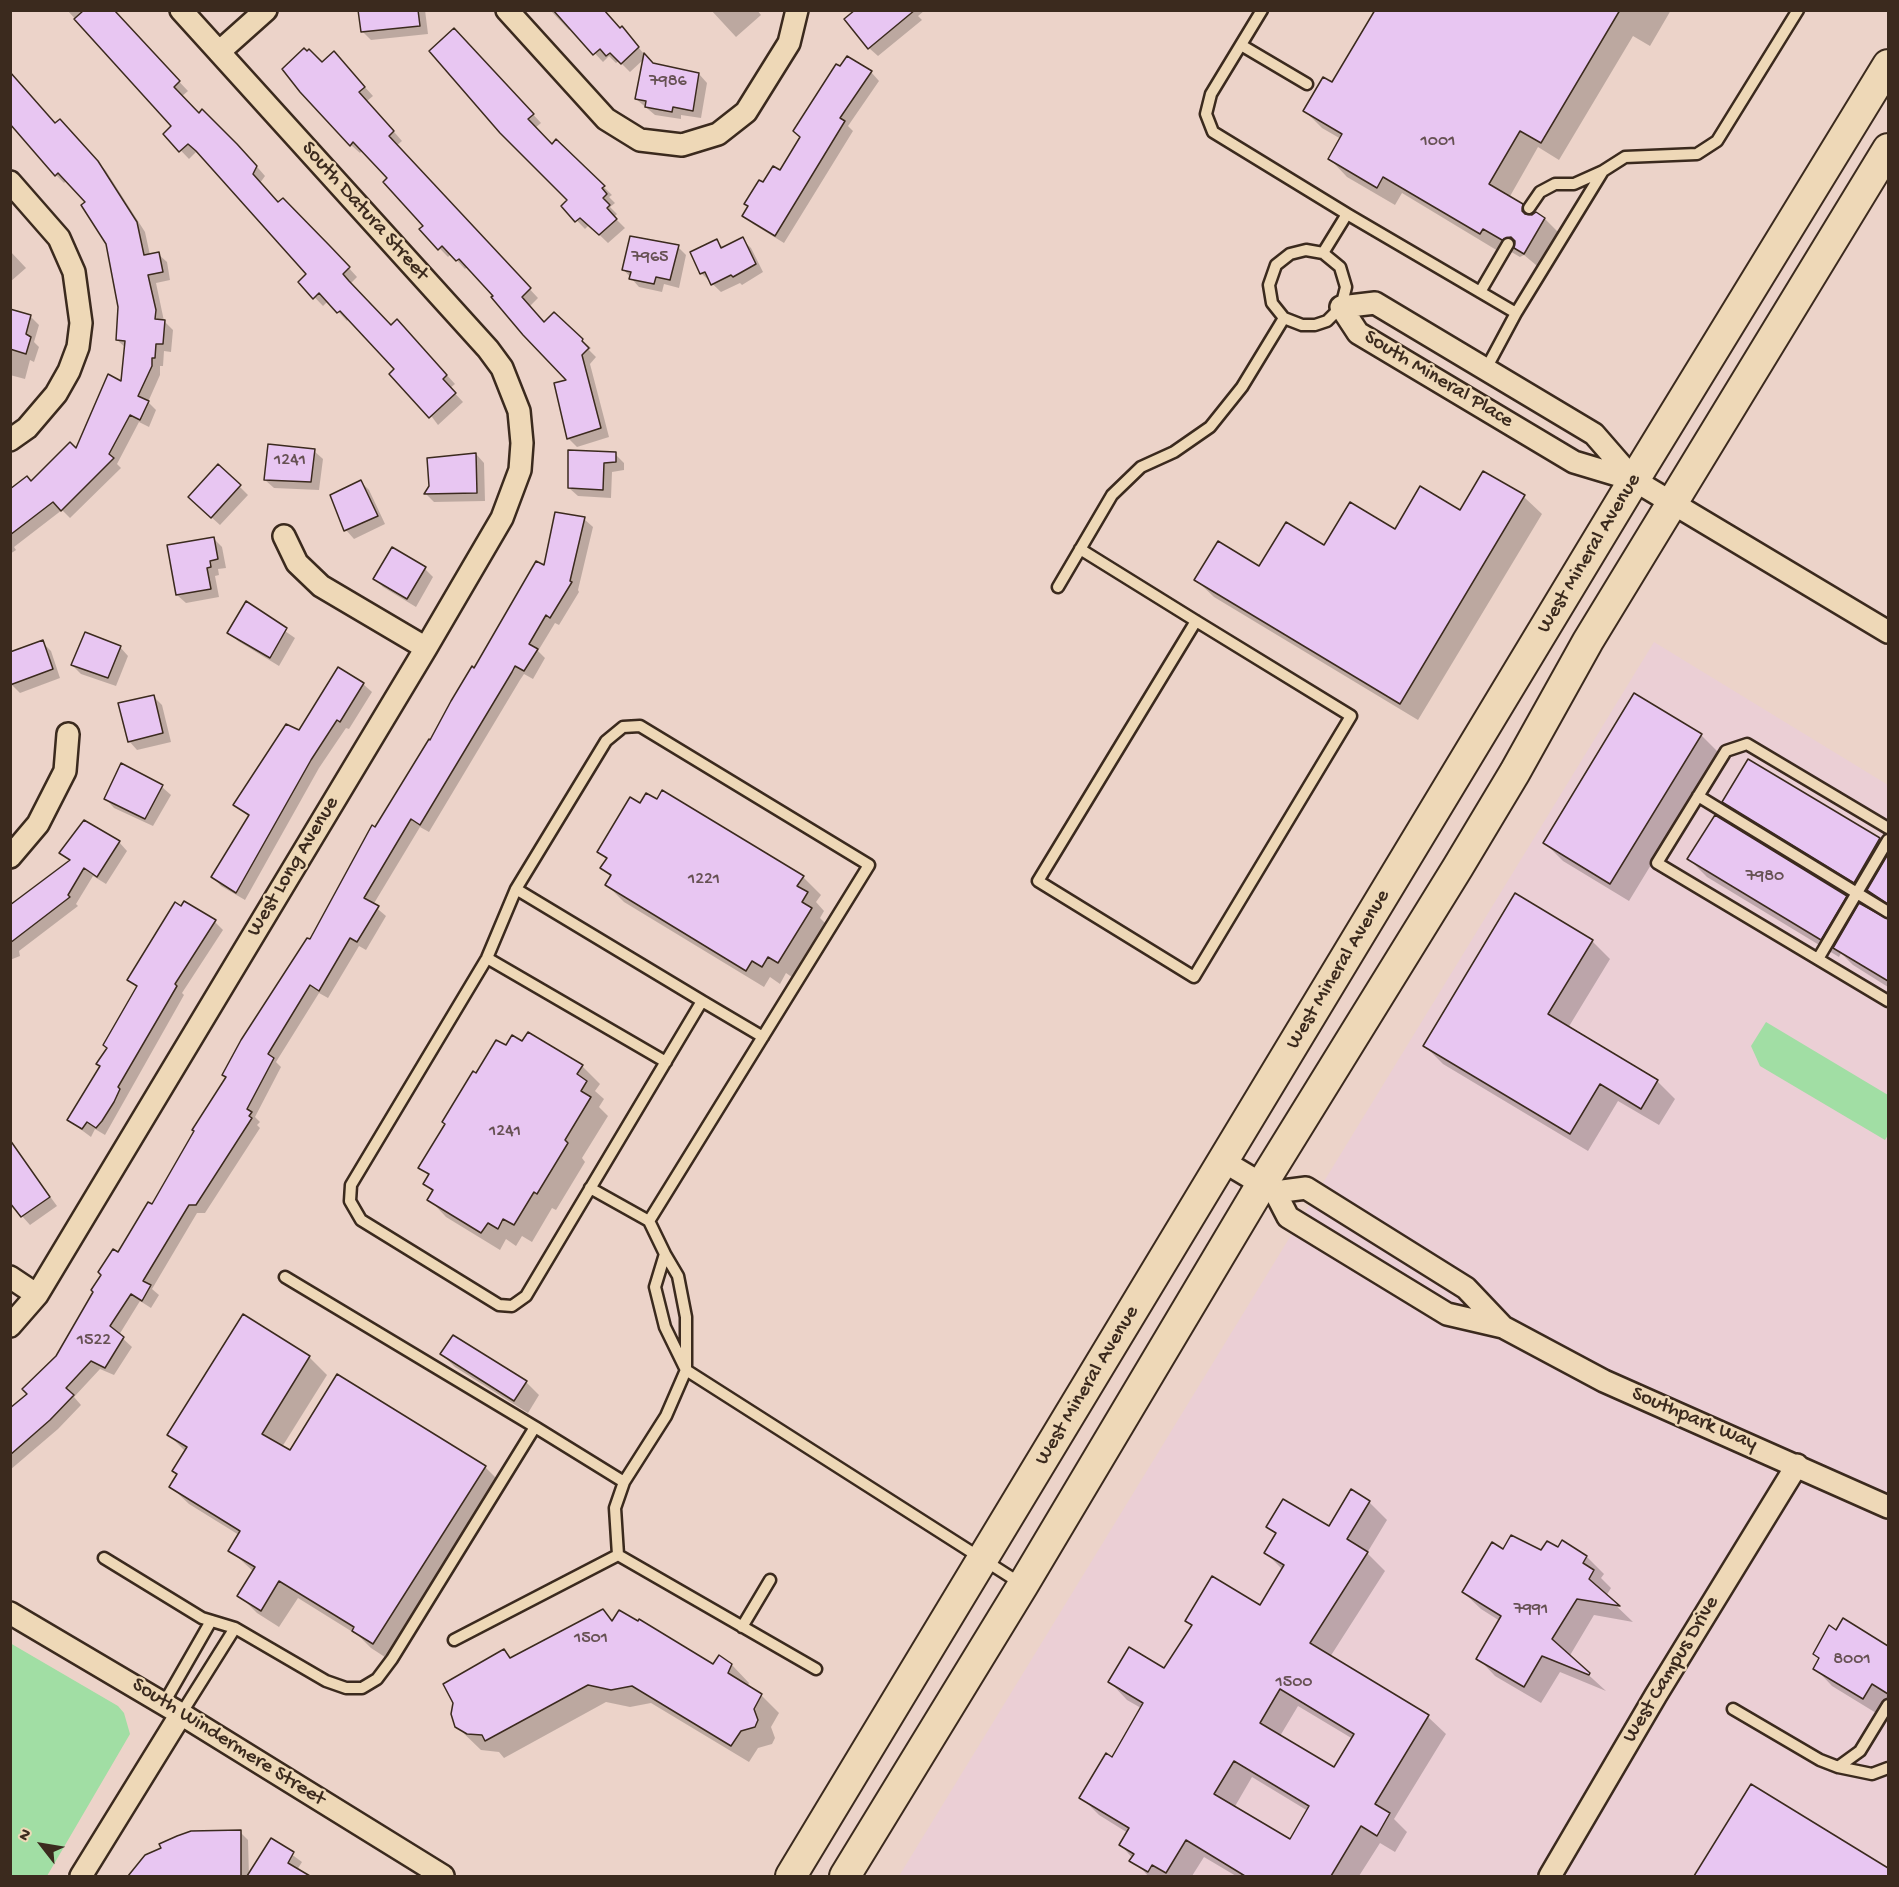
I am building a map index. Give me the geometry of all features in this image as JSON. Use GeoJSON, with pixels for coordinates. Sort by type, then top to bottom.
{"type":"FeatureCollection","features":[{"type":"Feature","properties":{"kind":"main road","name":"West Mineral Avenue"},"geometry":{"type":"LineString","coordinates":[[791,1876],[1634,480],[1888,65]]}},
{"type":"Feature","properties":{"kind":"main road","name":"West Mineral Avenue"},"geometry":{"type":"LineString","coordinates":[[845,1876],[1268,1188],[1464,858],[1588,641],[1888,149]]}},
{"type":"Feature","properties":{"kind":"street","name":"South Datura Street"},"geometry":{"type":"LineString","coordinates":[[181,10],[488,349],[502,368],[513,391],[521,428]]}},
{"type":"Feature","properties":{"kind":"street"},"geometry":{"type":"LineString","coordinates":[[219,52],[266,10]]}},
{"type":"Feature","properties":{"kind":"street"},"geometry":{"type":"LineString","coordinates":[[507,10],[606,119],[640,140],[682,145],[703,140],[731,127],[752,104],[789,43],[797,10]]}},
{"type":"Feature","properties":{"kind":"street"},"geometry":{"type":"LineString","coordinates":[[10,182],[58,238],[74,272],[81,324],[78,347],[60,386],[27,428],[10,440]]}},
{"type":"Feature","properties":{"kind":"street","name":"South Mineral Place"},"geometry":{"type":"LineString","coordinates":[[1634,480],[1594,434],[1375,303],[1341,307],[1358,333],[1574,462],[1634,480],[1888,632]]}},
{"type":"Feature","properties":{"kind":"street","name":"West Long Avenue"},"geometry":{"type":"LineString","coordinates":[[10,1326],[37,1295],[426,648],[511,499],[520,470],[521,428]]}},
{"type":"Feature","properties":{"kind":"street"},"geometry":{"type":"LineString","coordinates":[[284,536],[297,563],[321,586],[426,648]]}},
{"type":"Feature","properties":{"kind":"street"},"geometry":{"type":"LineString","coordinates":[[10,857],[38,824],[65,771],[68,734]]}},
{"type":"Feature","properties":{"kind":"street","name":"Southpark Way"},"geometry":{"type":"LineString","coordinates":[[1223,1161],[1268,1188],[1288,1216],[1447,1314],[1503,1327],[1604,1382],[1888,1507]]}},
{"type":"Feature","properties":{"kind":"street","name":"Southpark Way"},"geometry":{"type":"LineString","coordinates":[[1268,1188],[1306,1188],[1466,1288],[1503,1327]]}},
{"type":"Feature","properties":{"kind":"street"},"geometry":{"type":"LineString","coordinates":[[10,1277],[37,1295]]}},
{"type":"Feature","properties":{"kind":"street","name":"West Campus Drive"},"geometry":{"type":"LineString","coordinates":[[1550,1876],[1656,1695],[1797,1465]]}},
{"type":"Feature","properties":{"kind":"street","name":"South Windermere Street"},"geometry":{"type":"LineString","coordinates":[[10,1613],[173,1708],[432,1874]]}},
{"type":"Feature","properties":{"kind":"street"},"geometry":{"type":"LineString","coordinates":[[81,1876],[173,1708]]}},
{"type":"Feature","properties":{"kind":"lane"},"geometry":{"type":"LineString","coordinates":[[1262,10],[1211,94],[1206,114],[1213,132],[1516,313]]}},
{"type":"Feature","properties":{"kind":"lane"},"geometry":{"type":"LineString","coordinates":[[1529,208],[1540,192],[1556,184],[1574,184],[1603,171],[1625,157],[1697,154],[1717,141],[1798,10]]}},
{"type":"Feature","properties":{"kind":"lane"},"geometry":{"type":"LineString","coordinates":[[1241,45],[1307,84]]}},
{"type":"Feature","properties":{"kind":"lane"},"geometry":{"type":"LineString","coordinates":[[1486,369],[1516,313],[1603,171]]}},
{"type":"Feature","properties":{"kind":"lane"},"geometry":{"type":"LineString","coordinates":[[1323,253],[1347,214]]}},
{"type":"Feature","properties":{"kind":"lane"},"geometry":{"type":"LineString","coordinates":[[1480,292],[1508,244]]}},
{"type":"Feature","properties":{"kind":"lane"},"geometry":{"type":"LineString","coordinates":[[1306,250],[1323,253],[1340,267],[1346,287],[1341,307],[1327,321],[1315,325],[1302,325],[1284,318],[1272,303],[1269,285],[1276,265],[1290,254],[1306,250]]}},
{"type":"Feature","properties":{"kind":"lane"},"geometry":{"type":"LineString","coordinates":[[1058,587],[1112,495],[1140,467],[1174,452],[1210,427],[1242,387],[1284,318]]}},
{"type":"Feature","properties":{"kind":"lane"},"geometry":{"type":"LineString","coordinates":[[1080,549],[1351,716],[1194,977],[1038,881],[1196,621]]}},
{"type":"Feature","properties":{"kind":"lane"},"geometry":{"type":"LineString","coordinates":[[649,1221],[869,865],[640,726],[622,727],[606,741],[516,889],[487,958],[351,1185],[350,1201],[361,1220],[499,1305],[512,1306],[526,1296],[702,1001]]}},
{"type":"Feature","properties":{"kind":"lane"},"geometry":{"type":"LineString","coordinates":[[1888,828],[1747,744],[1726,751],[1657,863],[1888,1001]]}},
{"type":"Feature","properties":{"kind":"lane"},"geometry":{"type":"LineString","coordinates":[[1698,796],[1888,912]]}},
{"type":"Feature","properties":{"kind":"lane"},"geometry":{"type":"LineString","coordinates":[[1818,959],[1888,840]]}},
{"type":"Feature","properties":{"kind":"lane"},"geometry":{"type":"LineString","coordinates":[[516,889],[763,1037]]}},
{"type":"Feature","properties":{"kind":"lane"},"geometry":{"type":"LineString","coordinates":[[487,958],[666,1062]]}},
{"type":"Feature","properties":{"kind":"lane"},"geometry":{"type":"LineString","coordinates":[[590,1188],[649,1221],[678,1276],[686,1317],[686,1370],[666,1416],[624,1482],[615,1508],[618,1555]]}},
{"type":"Feature","properties":{"kind":"lane"},"geometry":{"type":"LineString","coordinates":[[665,1254],[655,1287],[665,1328],[686,1370],[982,1561],[1023,1585]]}},
{"type":"Feature","properties":{"kind":"lane"},"geometry":{"type":"LineString","coordinates":[[285,1277],[624,1482]]}},
{"type":"Feature","properties":{"kind":"lane"},"geometry":{"type":"LineString","coordinates":[[104,1558],[202,1618],[235,1628],[326,1681],[346,1688],[362,1688],[377,1679],[535,1427]]}},
{"type":"Feature","properties":{"kind":"lane"},"geometry":{"type":"LineString","coordinates":[[618,1555],[816,1669]]}},
{"type":"Feature","properties":{"kind":"lane"},"geometry":{"type":"LineString","coordinates":[[454,1640],[618,1555]]}},
{"type":"Feature","properties":{"kind":"lane"},"geometry":{"type":"LineString","coordinates":[[742,1627],[770,1580]]}},
{"type":"Feature","properties":{"kind":"lane"},"geometry":{"type":"LineString","coordinates":[[173,1708],[211,1621]]}},
{"type":"Feature","properties":{"kind":"lane"},"geometry":{"type":"LineString","coordinates":[[173,1708],[235,1628]]}},
{"type":"Feature","properties":{"kind":"lane"},"geometry":{"type":"LineString","coordinates":[[1838,1767],[1860,1751],[1888,1705]]}},
{"type":"Feature","properties":{"kind":"lane"},"geometry":{"type":"LineString","coordinates":[[1733,1709],[1820,1760],[1838,1767],[1872,1774],[1888,1768]]}},
{"type":"Feature","properties":{"kind":"shaded area"},"geometry":{"type":"Polygon","coordinates":[[[1654,642],[1888,785],[1888,1876],[899,1876],[1654,642]]]}},
{"type":"Feature","properties":{"kind":"green space"},"geometry":{"type":"Polygon","coordinates":[[[1766,1022],[1888,1095],[1888,1135],[1885,1140],[1760,1066],[1751,1046],[1766,1022]]]}},
{"type":"Feature","properties":{"kind":"green space"},"geometry":{"type":"Polygon","coordinates":[[[10,1643],[118,1706],[124,1713],[130,1734],[47,1876],[11,1876],[10,1643]]]}},
{"type":"Feature","properties":{"kind":"building"},"geometry":{"type":"Polygon","coordinates":[[[358,10],[418,10],[420,26],[361,32],[358,10]]]}},
{"type":"Feature","properties":{"kind":"building"},"geometry":{"type":"Polygon","coordinates":[[[553,10],[604,10],[620,28],[622,26],[639,47],[621,64],[610,53],[606,56],[600,49],[593,55],[553,10]]]}},
{"type":"Feature","properties":{"kind":"building"},"geometry":{"type":"Polygon","coordinates":[[[855,10],[915,10],[868,49],[844,19],[855,10]]]}},
{"type":"Feature","properties":{"kind":"building"},"geometry":{"type":"Polygon","coordinates":[[[1375,10],[1620,10],[1541,143],[1520,131],[1489,184],[1523,204],[1522,211],[1525,214],[1532,215],[1536,212],[1545,218],[1524,254],[1514,248],[1515,241],[1511,237],[1502,240],[1483,229],[1480,234],[1383,177],[1377,188],[1328,159],[1342,134],[1303,111],[1323,77],[1332,82],[1375,10]]]}},
{"type":"Feature","properties":{"kind":"building"},"geometry":{"type":"Polygon","coordinates":[[[83,11],[115,11],[180,81],[174,87],[199,113],[202,109],[257,166],[253,174],[278,202],[283,198],[350,267],[343,274],[349,281],[391,325],[397,319],[447,375],[443,379],[456,393],[429,418],[389,374],[394,369],[340,311],[337,313],[319,293],[313,299],[298,282],[306,274],[196,151],[188,144],[179,152],[163,134],[171,126],[74,19],[83,11]]]}},
{"type":"Feature","properties":{"kind":"building"},"geometry":{"type":"Polygon","coordinates":[[[454,28],[534,114],[528,119],[552,144],[556,139],[605,186],[602,188],[607,194],[603,198],[610,205],[607,208],[617,219],[599,235],[580,218],[575,222],[561,206],[567,200],[500,133],[429,51],[454,28]]]}},
{"type":"Feature","properties":{"kind":"building"},"geometry":{"type":"Polygon","coordinates":[[[304,48],[307,51],[309,49],[322,62],[334,51],[365,87],[359,92],[394,131],[389,136],[531,288],[522,297],[544,322],[554,312],[583,339],[582,341],[589,348],[582,355],[601,428],[567,439],[554,383],[566,380],[523,335],[491,297],[493,296],[459,259],[456,261],[442,246],[438,250],[419,229],[423,226],[383,182],[387,178],[353,142],[350,146],[300,92],[282,69],[304,48]]]}},
{"type":"Feature","properties":{"kind":"building"},"geometry":{"type":"Polygon","coordinates":[[[644,53],[653,63],[699,73],[693,111],[673,107],[672,112],[645,107],[646,101],[635,99],[644,53]]]}},
{"type":"Feature","properties":{"kind":"building"},"geometry":{"type":"Polygon","coordinates":[[[847,56],[872,71],[840,118],[845,121],[775,236],[742,216],[748,206],[744,204],[759,180],[763,182],[773,166],[780,170],[800,137],[793,131],[836,64],[840,66],[847,56]]]}},
{"type":"Feature","properties":{"kind":"building"},"geometry":{"type":"Polygon","coordinates":[[[10,72],[55,123],[60,119],[98,161],[137,222],[144,255],[159,252],[163,272],[148,275],[156,310],[155,319],[165,320],[163,344],[156,344],[155,358],[152,358],[152,366],[138,396],[149,401],[140,420],[130,415],[109,454],[114,458],[61,511],[53,502],[10,535],[10,489],[27,476],[31,481],[70,442],[76,448],[108,374],[121,381],[125,341],[116,340],[118,307],[106,244],[81,205],[85,202],[58,173],[55,176],[10,124],[10,72]]]}},
{"type":"Feature","properties":{"kind":"building"},"geometry":{"type":"Polygon","coordinates":[[[630,236],[679,245],[670,280],[656,277],[654,284],[629,279],[631,272],[622,270],[630,236]]]}},
{"type":"Feature","properties":{"kind":"building"},"geometry":{"type":"Polygon","coordinates":[[[743,237],[756,264],[733,277],[731,275],[711,285],[705,272],[700,274],[690,252],[717,239],[721,248],[743,237]]]}},
{"type":"Feature","properties":{"kind":"building"},"geometry":{"type":"Polygon","coordinates":[[[10,309],[31,315],[26,334],[31,337],[26,354],[10,349],[10,309]]]}},
{"type":"Feature","properties":{"kind":"building"},"geometry":{"type":"Polygon","coordinates":[[[268,444],[315,449],[311,482],[264,480],[268,444]]]}},
{"type":"Feature","properties":{"kind":"building"},"geometry":{"type":"Polygon","coordinates":[[[568,450],[616,452],[616,462],[604,463],[603,490],[568,488],[568,450]]]}},
{"type":"Feature","properties":{"kind":"building"},"geometry":{"type":"Polygon","coordinates":[[[476,453],[477,493],[424,494],[429,486],[427,458],[476,453]]]}},
{"type":"Feature","properties":{"kind":"building"},"geometry":{"type":"Polygon","coordinates":[[[218,464],[241,485],[211,518],[188,497],[218,464]]]}},
{"type":"Feature","properties":{"kind":"building"},"geometry":{"type":"Polygon","coordinates":[[[1483,471],[1525,495],[1400,704],[1194,580],[1218,541],[1259,566],[1286,522],[1324,545],[1350,502],[1395,529],[1420,486],[1460,510],[1483,471]]]}},
{"type":"Feature","properties":{"kind":"building"},"geometry":{"type":"Polygon","coordinates":[[[361,480],[378,516],[344,531],[330,495],[361,480]]]}},
{"type":"Feature","properties":{"kind":"building"},"geometry":{"type":"Polygon","coordinates":[[[555,512],[585,517],[570,581],[572,582],[550,618],[546,615],[529,644],[538,649],[524,671],[515,666],[420,825],[411,819],[364,898],[379,906],[357,942],[350,938],[319,991],[310,985],[268,1054],[274,1058],[247,1109],[252,1112],[249,1116],[252,1118],[196,1205],[189,1205],[143,1281],[151,1285],[142,1301],[131,1294],[110,1326],[124,1337],[105,1368],[91,1361],[66,1388],[74,1395],[50,1420],[10,1455],[10,1408],[27,1394],[22,1389],[56,1356],[93,1292],[91,1290],[101,1275],[98,1272],[113,1249],[118,1252],[148,1202],[152,1204],[194,1131],[192,1130],[226,1077],[222,1075],[241,1040],[307,938],[310,939],[372,825],[375,827],[430,740],[451,701],[472,666],[474,668],[536,561],[544,565],[555,512]]]}},
{"type":"Feature","properties":{"kind":"building"},"geometry":{"type":"Polygon","coordinates":[[[214,537],[218,559],[210,561],[211,567],[207,568],[211,589],[176,595],[167,545],[214,537]]]}},
{"type":"Feature","properties":{"kind":"building"},"geometry":{"type":"Polygon","coordinates":[[[392,547],[426,567],[407,599],[373,579],[392,547]]]}},
{"type":"Feature","properties":{"kind":"building"},"geometry":{"type":"Polygon","coordinates":[[[246,601],[287,628],[270,658],[227,633],[246,601]]]}},
{"type":"Feature","properties":{"kind":"building"},"geometry":{"type":"Polygon","coordinates":[[[85,632],[121,646],[108,678],[71,665],[85,632]]]}},
{"type":"Feature","properties":{"kind":"building"},"geometry":{"type":"Polygon","coordinates":[[[43,640],[53,669],[10,685],[10,652],[43,640]]]}},
{"type":"Feature","properties":{"kind":"building"},"geometry":{"type":"Polygon","coordinates":[[[338,667],[364,683],[340,722],[337,720],[311,760],[236,893],[211,877],[249,815],[233,805],[286,724],[299,730],[338,667]]]}},
{"type":"Feature","properties":{"kind":"building"},"geometry":{"type":"Polygon","coordinates":[[[1634,693],[1702,734],[1610,884],[1543,843],[1634,693]]]}},
{"type":"Feature","properties":{"kind":"building"},"geometry":{"type":"Polygon","coordinates":[[[154,695],[163,733],[128,742],[118,703],[154,695]]]}},
{"type":"Feature","properties":{"kind":"building"},"geometry":{"type":"Polygon","coordinates":[[[1748,759],[1880,838],[1854,883],[1722,802],[1748,759]]]}},
{"type":"Feature","properties":{"kind":"building"},"geometry":{"type":"Polygon","coordinates":[[[121,763],[163,785],[145,819],[104,799],[121,763]]]}},
{"type":"Feature","properties":{"kind":"building"},"geometry":{"type":"Polygon","coordinates":[[[662,790],[804,876],[797,886],[808,892],[802,902],[812,908],[778,963],[768,957],[762,967],[752,961],[746,971],[605,885],[611,875],[600,868],[607,858],[597,852],[630,797],[640,803],[646,793],[657,799],[662,790]]]}},
{"type":"Feature","properties":{"kind":"building"},"geometry":{"type":"Polygon","coordinates":[[[1715,815],[1847,896],[1821,940],[1687,859],[1715,815]]]}},
{"type":"Feature","properties":{"kind":"building"},"geometry":{"type":"Polygon","coordinates":[[[84,820],[120,841],[97,877],[84,868],[68,895],[70,897],[10,943],[10,905],[70,860],[59,853],[84,820]]]}},
{"type":"Feature","properties":{"kind":"building"},"geometry":{"type":"Polygon","coordinates":[[[1888,854],[1888,904],[1867,890],[1888,854]]]}},
{"type":"Feature","properties":{"kind":"building"},"geometry":{"type":"Polygon","coordinates":[[[1515,893],[1593,940],[1548,1014],[1658,1080],[1641,1109],[1600,1084],[1570,1134],[1423,1046],[1515,893]]]}},
{"type":"Feature","properties":{"kind":"building"},"geometry":{"type":"Polygon","coordinates":[[[184,901],[216,920],[175,984],[177,986],[118,1087],[120,1089],[114,1102],[102,1121],[96,1128],[87,1122],[82,1129],[67,1120],[100,1066],[96,1064],[107,1048],[103,1045],[137,986],[127,980],[175,902],[181,906],[184,901]]]}},
{"type":"Feature","properties":{"kind":"building"},"geometry":{"type":"Polygon","coordinates":[[[1859,903],[1888,919],[1888,981],[1833,948],[1859,903]]]}},
{"type":"Feature","properties":{"kind":"building"},"geometry":{"type":"Polygon","coordinates":[[[528,1032],[583,1065],[577,1074],[587,1081],[581,1091],[591,1097],[565,1140],[568,1143],[537,1194],[534,1192],[514,1225],[503,1219],[498,1229],[488,1223],[481,1233],[427,1200],[433,1190],[423,1184],[429,1174],[418,1168],[445,1124],[442,1122],[473,1071],[476,1073],[496,1040],[506,1045],[512,1035],[522,1041],[528,1032]]]}},
{"type":"Feature","properties":{"kind":"building"},"geometry":{"type":"Polygon","coordinates":[[[10,1140],[50,1197],[21,1217],[10,1203],[10,1140]]]}},
{"type":"Feature","properties":{"kind":"building"},"geometry":{"type":"Polygon","coordinates":[[[243,1314],[310,1356],[262,1434],[290,1450],[337,1374],[486,1466],[373,1644],[352,1631],[354,1627],[279,1581],[261,1611],[237,1596],[255,1567],[228,1551],[240,1531],[169,1487],[177,1474],[172,1471],[187,1447],[167,1435],[243,1314]]]}},
{"type":"Feature","properties":{"kind":"building"},"geometry":{"type":"Polygon","coordinates":[[[453,1335],[527,1381],[514,1401],[440,1354],[453,1335]]]}},
{"type":"Feature","properties":{"kind":"building"},"geometry":{"type":"Polygon","coordinates":[[[1351,1489],[1370,1501],[1347,1539],[1368,1552],[1310,1643],[1429,1715],[1375,1804],[1390,1813],[1377,1836],[1361,1826],[1331,1876],[1245,1876],[1186,1840],[1166,1873],[1152,1865],[1148,1872],[1129,1861],[1134,1854],[1119,1845],[1129,1828],[1079,1798],[1106,1753],[1112,1757],[1143,1703],[1108,1682],[1129,1647],[1164,1668],[1192,1625],[1185,1621],[1212,1576],[1260,1605],[1284,1565],[1264,1553],[1276,1533],[1266,1527],[1283,1499],[1329,1526],[1351,1489]],[[1280,1689],[1260,1723],[1334,1767],[1354,1734],[1280,1689]],[[1234,1761],[1214,1794],[1290,1839],[1309,1806],[1234,1761]]]}},
{"type":"Feature","properties":{"kind":"building"},"geometry":{"type":"Polygon","coordinates":[[[1511,1535],[1541,1550],[1547,1541],[1558,1547],[1562,1540],[1587,1556],[1583,1563],[1594,1570],[1589,1579],[1620,1606],[1577,1599],[1552,1639],[1590,1673],[1589,1675],[1542,1656],[1524,1687],[1476,1659],[1501,1616],[1462,1592],[1492,1542],[1503,1549],[1511,1535]]]}},
{"type":"Feature","properties":{"kind":"building"},"geometry":{"type":"Polygon","coordinates":[[[603,1609],[612,1621],[619,1610],[638,1621],[639,1619],[713,1664],[719,1655],[732,1664],[728,1673],[762,1694],[754,1709],[758,1720],[755,1727],[741,1731],[731,1746],[632,1686],[611,1690],[588,1685],[485,1741],[482,1735],[467,1734],[455,1727],[451,1714],[453,1703],[443,1684],[504,1649],[510,1658],[603,1609]]]}},
{"type":"Feature","properties":{"kind":"building"},"geometry":{"type":"Polygon","coordinates":[[[1843,1618],[1888,1646],[1888,1694],[1872,1684],[1863,1699],[1813,1669],[1819,1658],[1813,1654],[1829,1625],[1836,1630],[1843,1618]]]}},
{"type":"Feature","properties":{"kind":"building"},"geometry":{"type":"Polygon","coordinates":[[[1751,1784],[1888,1868],[1888,1876],[1694,1876],[1751,1784]]]}},
{"type":"Feature","properties":{"kind":"building"},"geometry":{"type":"Polygon","coordinates":[[[241,1830],[241,1876],[128,1876],[145,1855],[161,1848],[159,1844],[177,1836],[191,1831],[241,1830]]]}},
{"type":"Feature","properties":{"kind":"building"},"geometry":{"type":"Polygon","coordinates":[[[271,1838],[294,1852],[288,1863],[310,1876],[247,1876],[271,1838]]]}}]}
